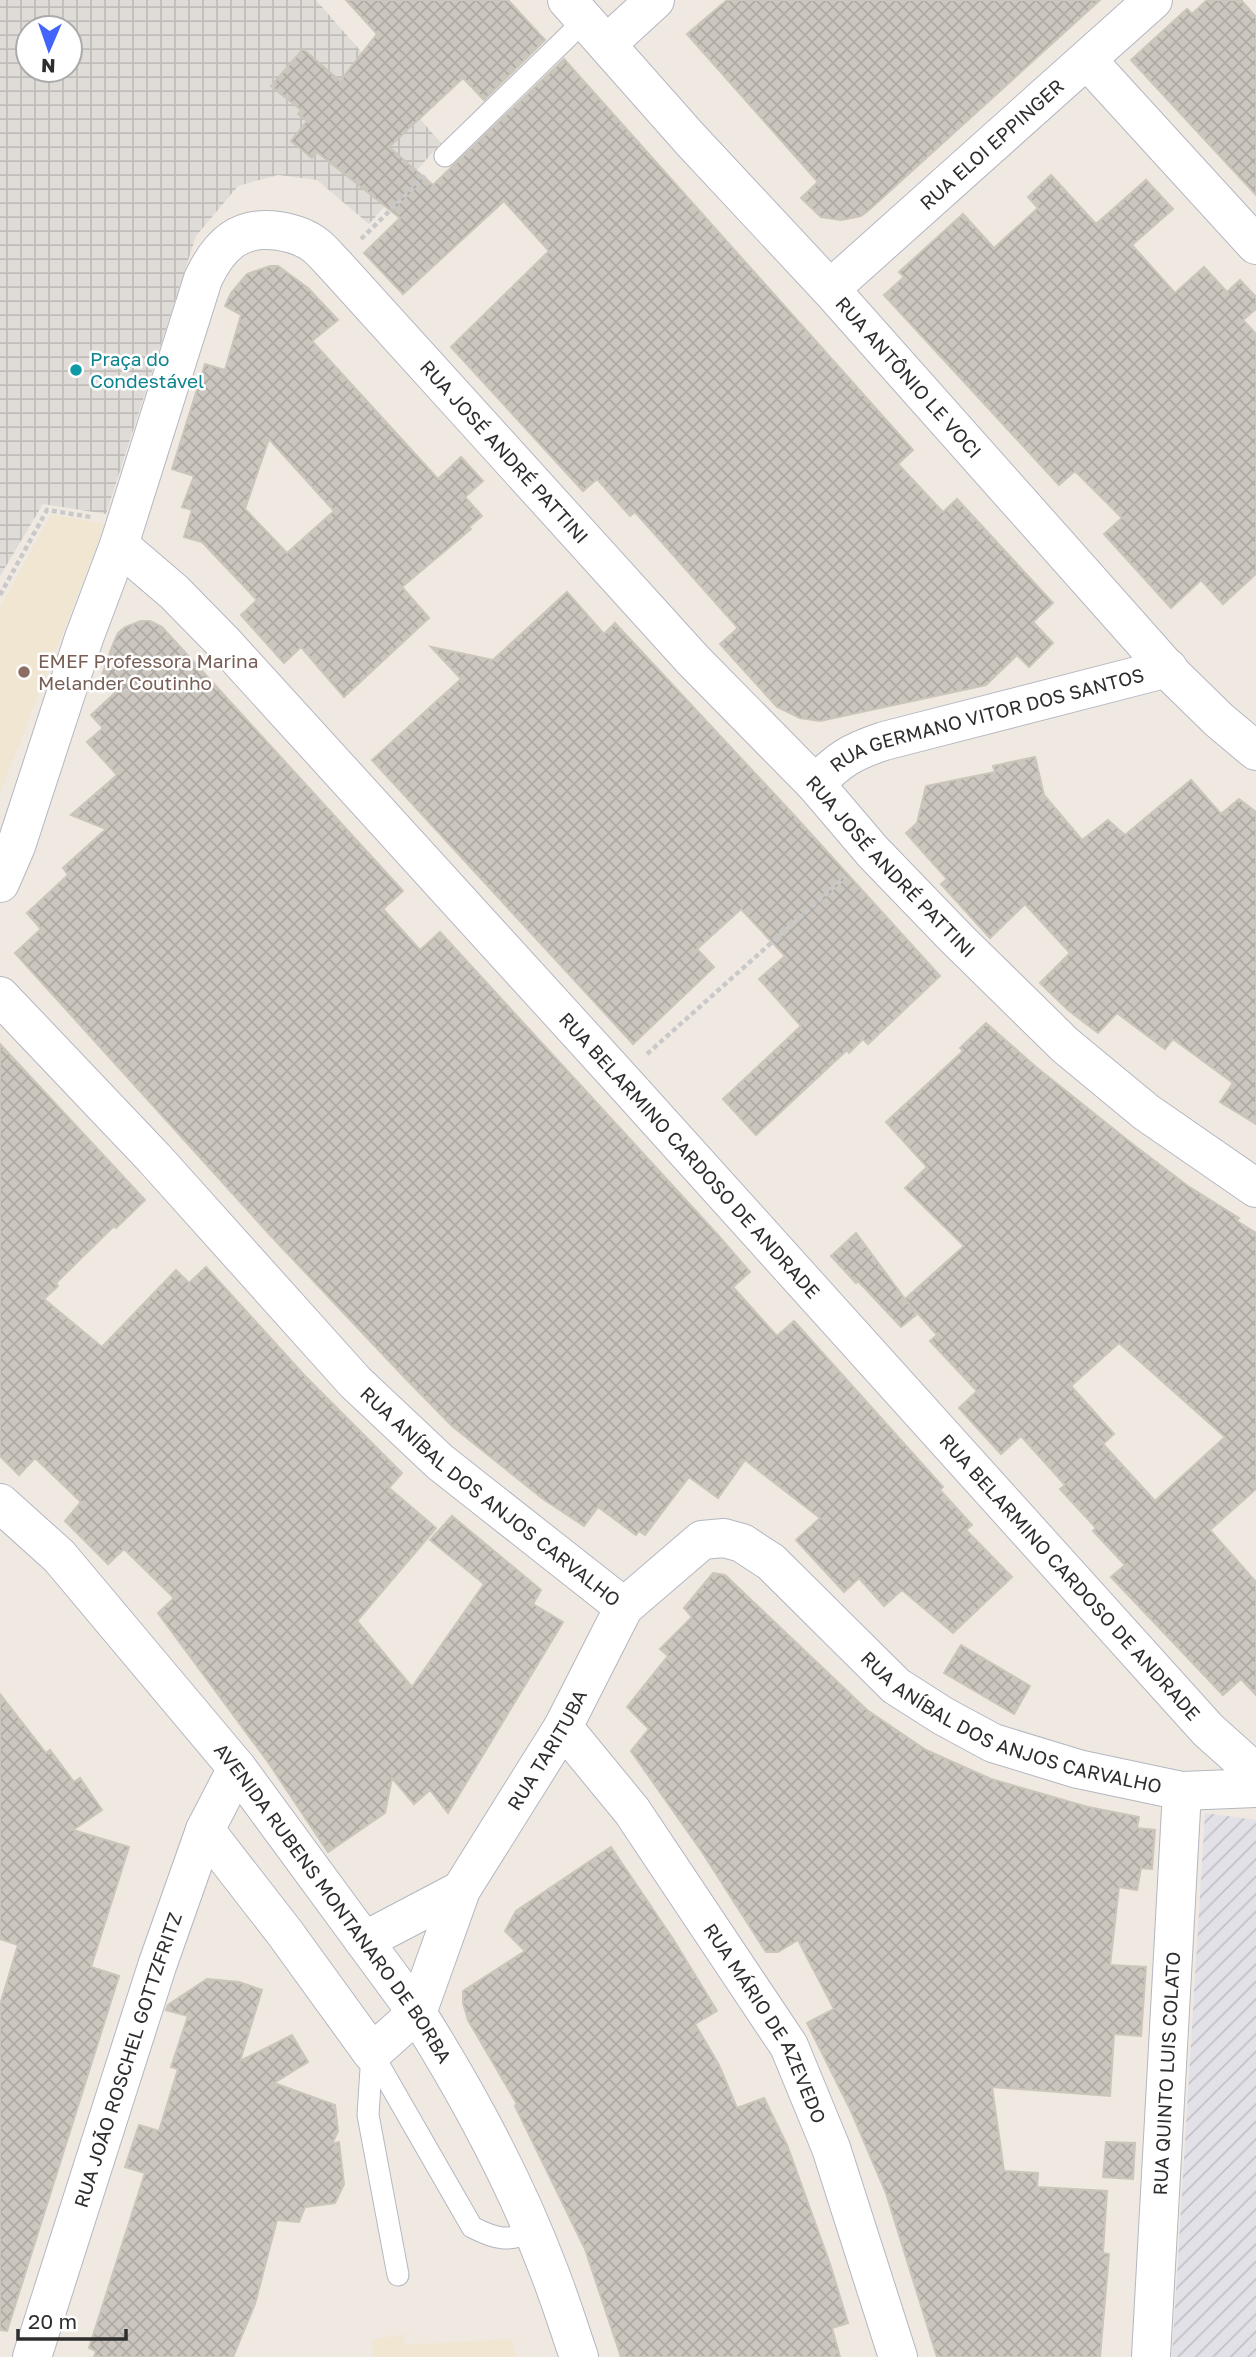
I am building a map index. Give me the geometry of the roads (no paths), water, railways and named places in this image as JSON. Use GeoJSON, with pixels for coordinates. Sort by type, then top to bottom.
{"type":"FeatureCollection","features":[{"type":"Feature","properties":{"kind":"street"},"geometry":{"type":"LineString","coordinates":[[586,22],[655,0]]}},
{"type":"Feature","properties":{"kind":"street","name":"RUA ELOI EPPINGER"},"geometry":{"type":"LineString","coordinates":[[830,289],[1153,0]]}},
{"type":"Feature","properties":{"kind":"street","name":"RUA ANTÔNIO LE VOCI"},"geometry":{"type":"LineString","coordinates":[[586,22],[830,289],[1168,668],[1219,720],[1256,751]]}},
{"type":"Feature","properties":{"kind":"street"},"geometry":{"type":"LineString","coordinates":[[1087,60],[1256,245]]}},
{"type":"Feature","properties":{"kind":"street","name":"RUA JOSÉ ANDRÉ PATTINI"},"geometry":{"type":"LineString","coordinates":[[0,883],[16,846],[83,638],[122,534],[203,279],[218,252],[233,239],[250,230],[290,232],[315,244],[335,265],[693,660],[815,783],[873,852],[956,938],[1065,1045],[1146,1112],[1256,1188]]}},
{"type":"Feature","properties":{"kind":"street","name":"RUA BELARMINO CARDOSO DE ANDRADE"},"geometry":{"type":"LineString","coordinates":[[122,534],[620,1078],[1199,1720],[1256,1773]]}},
{"type":"Feature","properties":{"kind":"street","name":"RUA GERMANO VITOR DOS SANTOS"},"geometry":{"type":"LineString","coordinates":[[815,783],[838,761],[884,741],[1168,668]]}},
{"type":"Feature","properties":{"kind":"street","name":"RUA ANÍBAL DOS ANJOS CARVALHO"},"geometry":{"type":"LineString","coordinates":[[0,996],[154,1158],[355,1382],[440,1462],[624,1607],[702,1540],[724,1538],[742,1543],[771,1562],[896,1686],[993,1743],[1079,1769],[1182,1791],[1256,1788]]}},
{"type":"Feature","properties":{"kind":"street","name":"AVENIDA RUBENS MONTANARO DE BORBA"},"geometry":{"type":"LineString","coordinates":[[0,1503],[59,1556],[237,1768],[417,2013],[496,2152],[550,2272],[579,2357]]}},
{"type":"Feature","properties":{"kind":"street","name":"RUA TARITUBA"},"geometry":{"type":"LineString","coordinates":[[417,2013],[461,1890],[563,1727],[624,1607]]}},
{"type":"Feature","properties":{"kind":"street","name":"RUA MÁRIO DE AZEVEDO"},"geometry":{"type":"LineString","coordinates":[[563,1727],[632,1811],[789,2046],[831,2148],[898,2357]]}},
{"type":"Feature","properties":{"kind":"street","name":"RUA JOÃO ROSCHEL GOTTZFRITZ"},"geometry":{"type":"LineString","coordinates":[[32,2357],[157,1966],[205,1829],[237,1768]]}},
{"type":"Feature","properties":{"kind":"street","name":"RUA QUINTO LUIS COLATO"},"geometry":{"type":"LineString","coordinates":[[1151,2357],[1182,1791]]}},
{"type":"Feature","properties":{"kind":"street"},"geometry":{"type":"LineString","coordinates":[[205,1829],[372,2053],[417,2013]]}},
{"type":"Feature","properties":{"kind":"street"},"geometry":{"type":"LineString","coordinates":[[365,1941],[461,1890]]}},
{"type":"Feature","properties":{"kind":"lane"},"geometry":{"type":"LineString","coordinates":[[445,156],[586,22]]}},
{"type":"Feature","properties":{"kind":"lane"},"geometry":{"type":"LineString","coordinates":[[372,2053],[472,2227],[497,2237],[518,2238],[532,2230]]}},
{"type":"Feature","properties":{"kind":"lane"},"geometry":{"type":"LineString","coordinates":[[372,2053],[368,2115],[398,2275]]}},
{"type":"Feature","properties":{"kind":"place","name":"Praça do Condestável"},"geometry":{"type":"Point","coordinates":[76,370]}},
{"type":"Feature","properties":{"kind":"place","name":"EMEF Professora Marina Melander Coutinho"},"geometry":{"type":"Point","coordinates":[24,672]}}]}
